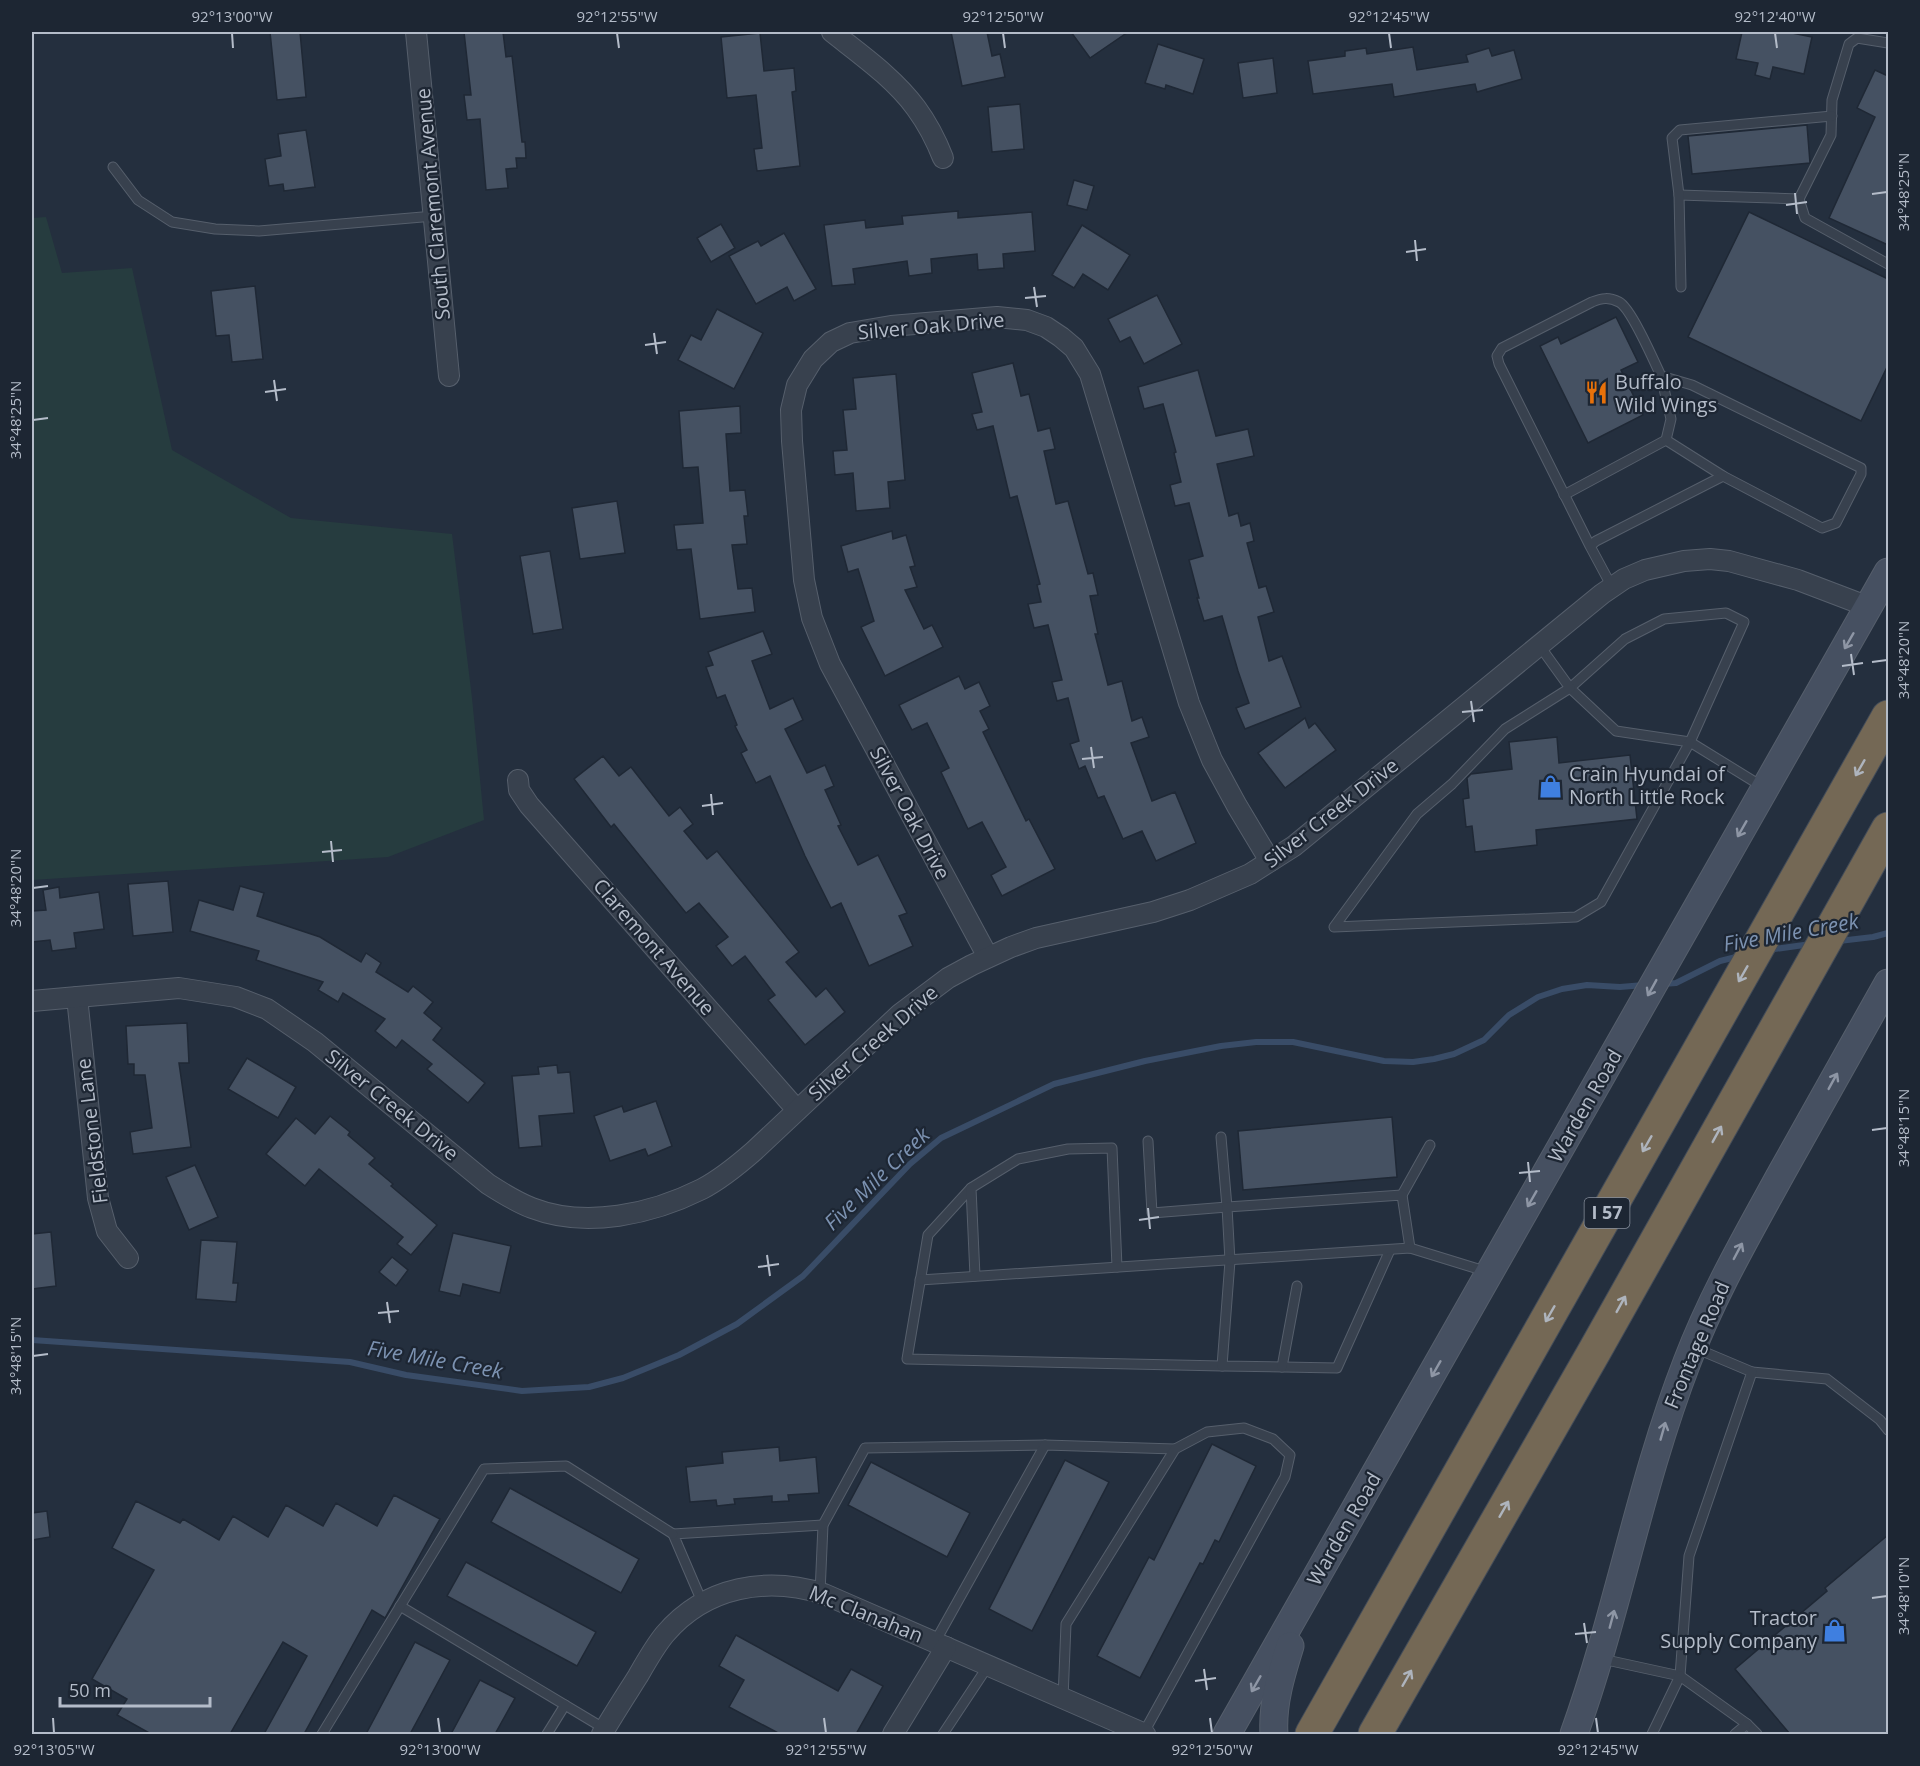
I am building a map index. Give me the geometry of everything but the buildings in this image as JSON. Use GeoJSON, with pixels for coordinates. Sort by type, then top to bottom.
{"type":"FeatureCollection","features":[{"type":"Feature","properties":{"kind":"highway","name":"I 57"},"geometry":{"type":"LineString","coordinates":[[1312,1734],[1888,717]]}},
{"type":"Feature","properties":{"kind":"highway"},"geometry":{"type":"LineString","coordinates":[[1375,1734],[1594,1352],[1888,829]]}},
{"type":"Feature","properties":{"kind":"main road","name":"Warden Road"},"geometry":{"type":"LineString","coordinates":[[1227,1734],[1888,572]]}},
{"type":"Feature","properties":{"kind":"main road","name":"Frontage Road"},"geometry":{"type":"LineString","coordinates":[[1574,1734],[1600,1658],[1667,1418],[1693,1347],[1710,1307],[1742,1245],[1888,983]]}},
{"type":"Feature","properties":{"kind":"main road"},"geometry":{"type":"LineString","coordinates":[[1274,1734],[1273,1721],[1280,1681],[1303,1602]]}},
{"type":"Feature","properties":{"kind":"street","name":"South Claremont Avenue"},"geometry":{"type":"LineString","coordinates":[[416,32],[449,375]]}},
{"type":"Feature","properties":{"kind":"street"},"geometry":{"type":"LineString","coordinates":[[832,32],[893,82],[916,107],[934,137],[943,158]]}},
{"type":"Feature","properties":{"kind":"street","name":"Silver Oak Drive"},"geometry":{"type":"LineString","coordinates":[[988,957],[830,664],[812,618],[804,580],[791,410],[797,385],[813,359],[831,342],[850,333],[891,326],[997,317],[1028,320],[1046,327],[1074,348],[1090,374],[1189,703],[1217,769],[1270,861]]}},
{"type":"Feature","properties":{"kind":"street","name":"Silver Creek Drive"},"geometry":{"type":"LineString","coordinates":[[32,1001],[179,988],[236,997],[267,1009],[315,1042],[488,1184],[510,1198],[534,1209],[555,1214],[608,1217],[648,1210],[704,1188],[732,1170],[917,1000],[948,978],[1011,947],[1045,936],[1143,914],[1190,900],[1250,874],[1294,846],[1539,644],[1624,579],[1664,564],[1710,559],[1729,561],[1760,568],[1869,607]]}},
{"type":"Feature","properties":{"kind":"street","name":"Claremont Avenue"},"geometry":{"type":"LineString","coordinates":[[519,780],[519,790],[529,805],[797,1110]]}},
{"type":"Feature","properties":{"kind":"street","name":"Fieldstone Lane"},"geometry":{"type":"LineString","coordinates":[[77,997],[98,1198],[106,1231],[128,1258]]}},
{"type":"Feature","properties":{"kind":"street","name":"Mc Clanahan"},"geometry":{"type":"LineString","coordinates":[[603,1732],[665,1634],[676,1623],[715,1596],[746,1586],[785,1585],[820,1593],[1143,1734]]}},
{"type":"Feature","properties":{"kind":"street"},"geometry":{"type":"LineString","coordinates":[[894,1734],[940,1645]]}},
{"type":"Feature","properties":{"kind":"lane"},"geometry":{"type":"LineString","coordinates":[[1888,43],[1871,36],[1857,38],[1849,44],[1832,100],[1831,135],[1799,199],[1805,218],[1888,264]]}},
{"type":"Feature","properties":{"kind":"lane"},"geometry":{"type":"LineString","coordinates":[[1681,287],[1679,195],[1672,138],[1680,130],[1832,116]]}},
{"type":"Feature","properties":{"kind":"lane"},"geometry":{"type":"LineString","coordinates":[[113,167],[138,200],[172,222],[215,229],[259,231],[434,216]]}},
{"type":"Feature","properties":{"kind":"lane"},"geometry":{"type":"LineString","coordinates":[[1679,195],[1799,199]]}},
{"type":"Feature","properties":{"kind":"lane"},"geometry":{"type":"LineString","coordinates":[[1564,495],[1666,440],[1671,419],[1661,376],[1626,306],[1610,298],[1592,302],[1502,348],[1497,356],[1564,495],[1612,587]]}},
{"type":"Feature","properties":{"kind":"lane"},"geometry":{"type":"LineString","coordinates":[[1661,376],[1692,385],[1861,468],[1861,474],[1836,522],[1822,528],[1723,476],[1666,440]]}},
{"type":"Feature","properties":{"kind":"lane"},"geometry":{"type":"LineString","coordinates":[[1590,546],[1723,476]]}},
{"type":"Feature","properties":{"kind":"lane"},"geometry":{"type":"LineString","coordinates":[[1726,613],[1744,622],[1690,742],[1602,902],[1576,917],[1334,927],[1417,813],[1452,784],[1505,729],[1570,688],[1624,639],[1664,620],[1726,613]]}},
{"type":"Feature","properties":{"kind":"lane"},"geometry":{"type":"LineString","coordinates":[[1539,644],[1570,688],[1616,731],[1690,742],[1765,789]]}},
{"type":"Feature","properties":{"kind":"lane"},"geometry":{"type":"LineString","coordinates":[[1221,1137],[1230,1261],[1222,1366]]}},
{"type":"Feature","properties":{"kind":"lane"},"geometry":{"type":"LineString","coordinates":[[1148,1141],[1152,1213],[1402,1195]]}},
{"type":"Feature","properties":{"kind":"lane"},"geometry":{"type":"LineString","coordinates":[[1410,1248],[1402,1195],[1430,1145]]}},
{"type":"Feature","properties":{"kind":"lane"},"geometry":{"type":"LineString","coordinates":[[1117,1267],[1112,1148],[1068,1149],[1018,1159],[971,1188],[928,1235],[907,1359],[1337,1368],[1390,1250]]}},
{"type":"Feature","properties":{"kind":"lane"},"geometry":{"type":"LineString","coordinates":[[971,1188],[975,1276]]}},
{"type":"Feature","properties":{"kind":"lane"},"geometry":{"type":"LineString","coordinates":[[921,1280],[1410,1248],[1490,1273]]}},
{"type":"Feature","properties":{"kind":"lane"},"geometry":{"type":"LineString","coordinates":[[1282,1367],[1297,1286]]}},
{"type":"Feature","properties":{"kind":"lane"},"geometry":{"type":"LineString","coordinates":[[1693,1347],[1752,1372],[1827,1379],[1880,1420],[1888,1430]]}},
{"type":"Feature","properties":{"kind":"lane"},"geometry":{"type":"LineString","coordinates":[[1652,1734],[1680,1676],[1689,1556],[1752,1372]]}},
{"type":"Feature","properties":{"kind":"lane"},"geometry":{"type":"LineString","coordinates":[[820,1593],[823,1525],[865,1448],[1045,1445],[1175,1449],[1207,1432],[1244,1428],[1274,1439],[1290,1455],[1285,1477],[1143,1734]]}},
{"type":"Feature","properties":{"kind":"lane"},"geometry":{"type":"LineString","coordinates":[[940,1645],[1045,1445]]}},
{"type":"Feature","properties":{"kind":"lane"},"geometry":{"type":"LineString","coordinates":[[1063,1699],[1066,1624],[1175,1449]]}},
{"type":"Feature","properties":{"kind":"lane"},"geometry":{"type":"LineString","coordinates":[[322,1734],[484,1469],[566,1466],[673,1534],[703,1604]]}},
{"type":"Feature","properties":{"kind":"lane"},"geometry":{"type":"LineString","coordinates":[[673,1534],[823,1525]]}},
{"type":"Feature","properties":{"kind":"lane"},"geometry":{"type":"LineString","coordinates":[[400,1606],[565,1705],[603,1732]]}},
{"type":"Feature","properties":{"kind":"lane"},"geometry":{"type":"LineString","coordinates":[[1600,1658],[1680,1676],[1748,1724],[1757,1734]]}},
{"type":"Feature","properties":{"kind":"lane"},"geometry":{"type":"LineString","coordinates":[[943,1734],[988,1666]]}},
{"type":"Feature","properties":{"kind":"lane"},"geometry":{"type":"LineString","coordinates":[[547,1734],[565,1705]]}},
{"type":"Feature","properties":{"kind":"lane"},"geometry":{"type":"LineString","coordinates":[[1735,1734],[1748,1724]]}},
{"type":"Feature","properties":{"kind":"green space"},"geometry":{"type":"Polygon","coordinates":[[[46,217],[62,273],[132,268],[172,450],[291,518],[452,534],[484,820],[388,857],[32,880],[32,218],[46,217]]]}},
{"type":"Feature","properties":{"kind":"waterway","name":"Five Mile Creek"},"geometry":{"type":"LineString","coordinates":[[1839,941],[1888,933]]}},
{"type":"Feature","properties":{"kind":"waterway","name":"Five Mile Creek"},"geometry":{"type":"LineString","coordinates":[[1768,950],[1811,944]]}},
{"type":"Feature","properties":{"kind":"waterway","name":"Five Mile Creek"},"geometry":{"type":"LineString","coordinates":[[1663,984],[1676,983],[1720,961],[1740,956]]}},
{"type":"Feature","properties":{"kind":"waterway","name":"Five Mile Creek"},"geometry":{"type":"LineString","coordinates":[[32,1340],[350,1362],[406,1375],[522,1391],[589,1387],[623,1378],[679,1355],[737,1324],[803,1276],[910,1164],[941,1138],[1054,1084],[1145,1061],[1221,1046],[1256,1042],[1293,1042],[1384,1061],[1413,1062],[1434,1059],[1454,1054],[1484,1040],[1509,1015],[1538,997],[1562,989],[1587,985],[1620,987],[1644,985]]}},
{"type":"Feature","properties":{"kind":"place","name":"Buffalo Wild Wings"},"geometry":{"type":"Point","coordinates":[1597,393]}},
{"type":"Feature","properties":{"kind":"place","name":"Crain Hyundai of North Little Rock"},"geometry":{"type":"Point","coordinates":[1551,786]}},
{"type":"Feature","properties":{"kind":"place","name":"Tractor Supply Company"},"geometry":{"type":"Point","coordinates":[1835,1630]}}]}
